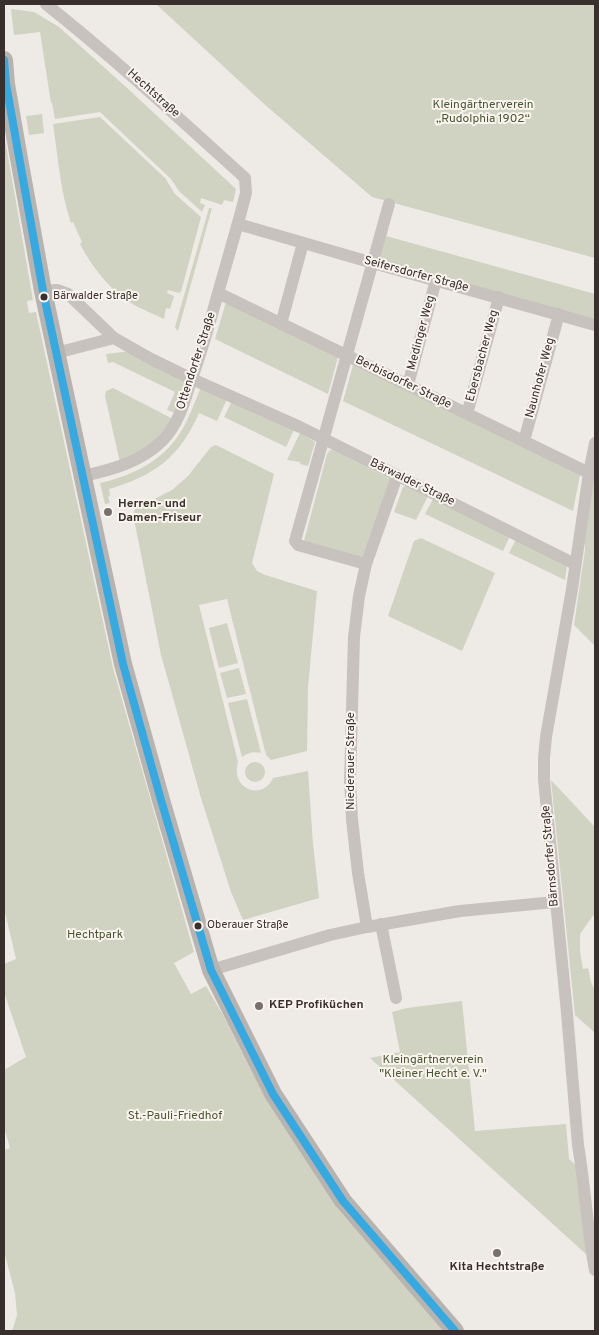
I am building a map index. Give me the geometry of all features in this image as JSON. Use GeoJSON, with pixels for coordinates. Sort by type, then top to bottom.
{"type":"FeatureCollection","features":[{"type":"Feature","properties":{"kind":"street","name":"Hechtstraße"},"geometry":{"type":"LineString","coordinates":[[46,4],[97,45],[246,178],[246,193]]}},
{"type":"Feature","properties":{"kind":"street"},"geometry":{"type":"LineString","coordinates":[[4,60],[6,84],[43,291],[123,664],[163,809],[211,970],[273,1094],[343,1201],[455,1331]]}},
{"type":"Feature","properties":{"kind":"street","name":"Ottendorfer Straße"},"geometry":{"type":"LineString","coordinates":[[83,476],[125,465],[143,456],[161,442],[174,427],[192,379],[246,193]]}},
{"type":"Feature","properties":{"kind":"street"},"geometry":{"type":"LineString","coordinates":[[366,564],[298,545],[295,541],[389,204]]}},
{"type":"Feature","properties":{"kind":"street","name":"Seifersdorfer Straße"},"geometry":{"type":"LineString","coordinates":[[238,224],[595,325]]}},
{"type":"Feature","properties":{"kind":"street"},"geometry":{"type":"LineString","coordinates":[[282,324],[303,242]]}},
{"type":"Feature","properties":{"kind":"street","name":"Medinger Weg"},"geometry":{"type":"LineString","coordinates":[[408,386],[436,280]]}},
{"type":"Feature","properties":{"kind":"street","name":"Bärwalder Straße"},"geometry":{"type":"LineString","coordinates":[[43,291],[57,290],[68,294],[114,338],[151,359],[324,439],[575,564]]}},
{"type":"Feature","properties":{"kind":"street","name":"Berbisdorfer Straße"},"geometry":{"type":"LineString","coordinates":[[218,293],[589,473]]}},
{"type":"Feature","properties":{"kind":"street","name":"Ebersbacher Weg"},"geometry":{"type":"LineString","coordinates":[[467,414],[498,297]]}},
{"type":"Feature","properties":{"kind":"street","name":"Naunhofer Weg"},"geometry":{"type":"LineString","coordinates":[[524,442],[559,314]]}},
{"type":"Feature","properties":{"kind":"street"},"geometry":{"type":"LineString","coordinates":[[56,352],[114,338]]}},
{"type":"Feature","properties":{"kind":"street","name":"Bärnsdorfer Straße"},"geometry":{"type":"LineString","coordinates":[[595,443],[544,758],[544,780],[578,1145],[590,1246],[595,1270]]}},
{"type":"Feature","properties":{"kind":"street","name":"Niederauer Straße"},"geometry":{"type":"LineString","coordinates":[[367,926],[358,873],[350,780],[354,637],[359,596],[366,564],[397,476]]}},
{"type":"Feature","properties":{"kind":"street"},"geometry":{"type":"LineString","coordinates":[[211,970],[367,926],[460,912],[555,902]]}},
{"type":"Feature","properties":{"kind":"street"},"geometry":{"type":"LineString","coordinates":[[381,924],[396,998]]}},
{"type":"Feature","properties":{"kind":"green space","name":"Kleingärtnerverein „Rudolphia 1902“"},"geometry":{"type":"Polygon","coordinates":[[[156,4],[595,4],[595,258],[372,197],[263,103],[156,4]]]}},
{"type":"Feature","properties":{"kind":"green space"},"geometry":{"type":"Polygon","coordinates":[[[11,9],[34,12],[59,27],[236,189],[233,202],[224,200],[222,205],[201,198],[200,203],[205,205],[202,212],[179,191],[171,179],[100,112],[55,119],[40,32],[14,35],[11,9]]]}},
{"type":"Feature","properties":{"kind":"green space"},"geometry":{"type":"Polygon","coordinates":[[[42,114],[44,133],[29,135],[26,116],[42,114]]]}},
{"type":"Feature","properties":{"kind":"green space"},"geometry":{"type":"Polygon","coordinates":[[[100,117],[165,178],[175,194],[201,217],[181,292],[168,290],[167,293],[174,296],[170,309],[166,308],[164,319],[129,302],[112,288],[85,253],[80,244],[82,242],[73,222],[71,223],[67,211],[53,124],[100,117]]]}},
{"type":"Feature","properties":{"kind":"green space"},"geometry":{"type":"Polygon","coordinates":[[[4,133],[33,300],[27,301],[29,313],[36,312],[113,668],[194,952],[174,963],[191,994],[206,986],[223,1015],[266,1100],[337,1208],[444,1331],[12,1331],[17,1315],[15,1293],[4,1251],[4,1150],[10,1148],[4,1127],[4,1070],[26,1057],[4,992],[4,964],[16,959],[4,908],[4,133]]]}},
{"type":"Feature","properties":{"kind":"green space"},"geometry":{"type":"Polygon","coordinates":[[[209,208],[212,208],[178,331],[175,327],[209,208]]]}},
{"type":"Feature","properties":{"kind":"green space"},"geometry":{"type":"Polygon","coordinates":[[[386,236],[595,294],[595,320],[383,261],[380,258],[386,236]]]}},
{"type":"Feature","properties":{"kind":"green space"},"geometry":{"type":"Polygon","coordinates":[[[226,302],[338,357],[328,394],[215,339],[226,302]]]}},
{"type":"Feature","properties":{"kind":"green space"},"geometry":{"type":"Polygon","coordinates":[[[131,351],[184,381],[175,413],[167,410],[175,392],[113,362],[108,363],[106,354],[131,351]]]}},
{"type":"Feature","properties":{"kind":"green space"},"geometry":{"type":"Polygon","coordinates":[[[353,365],[580,475],[573,511],[343,401],[353,365]]]}},
{"type":"Feature","properties":{"kind":"green space"},"geometry":{"type":"Polygon","coordinates":[[[201,387],[227,399],[217,421],[199,413],[183,442],[164,463],[139,478],[109,489],[110,496],[108,497],[110,503],[105,504],[100,483],[122,477],[142,468],[169,448],[184,427],[201,387]]]}},
{"type":"Feature","properties":{"kind":"green space"},"geometry":{"type":"Polygon","coordinates":[[[113,388],[173,419],[153,444],[120,462],[105,396],[106,391],[113,388]]]}},
{"type":"Feature","properties":{"kind":"green space"},"geometry":{"type":"Polygon","coordinates":[[[232,401],[294,430],[286,447],[224,417],[232,401]]]}},
{"type":"Feature","properties":{"kind":"green space"},"geometry":{"type":"Polygon","coordinates":[[[300,433],[315,442],[308,466],[300,464],[300,462],[287,460],[300,433]]]}},
{"type":"Feature","properties":{"kind":"green space"},"geometry":{"type":"Polygon","coordinates":[[[216,445],[274,474],[252,563],[257,571],[317,591],[308,687],[307,751],[271,760],[266,755],[227,599],[199,605],[238,762],[237,772],[239,780],[249,789],[255,790],[262,789],[268,785],[273,778],[308,771],[319,898],[243,920],[231,892],[201,798],[161,655],[133,514],[135,509],[172,490],[188,476],[211,447],[216,445]]]}},
{"type":"Feature","properties":{"kind":"green space"},"geometry":{"type":"Polygon","coordinates":[[[330,450],[334,450],[390,479],[362,557],[304,541],[327,454],[330,450]]]}},
{"type":"Feature","properties":{"kind":"green space"},"geometry":{"type":"Polygon","coordinates":[[[595,476],[595,646],[574,625],[585,550],[586,522],[595,476]]]}},
{"type":"Feature","properties":{"kind":"green space"},"geometry":{"type":"Polygon","coordinates":[[[406,486],[428,496],[416,520],[394,512],[403,487],[406,486]]]}},
{"type":"Feature","properties":{"kind":"green space"},"geometry":{"type":"Polygon","coordinates":[[[433,499],[510,536],[503,551],[425,514],[433,499]]]}},
{"type":"Feature","properties":{"kind":"green space"},"geometry":{"type":"Polygon","coordinates":[[[421,538],[495,573],[462,651],[388,616],[414,541],[421,538]]]}},
{"type":"Feature","properties":{"kind":"green space"},"geometry":{"type":"Polygon","coordinates":[[[516,539],[567,565],[565,580],[509,553],[516,539]]]}},
{"type":"Feature","properties":{"kind":"green space"},"geometry":{"type":"Polygon","coordinates":[[[227,623],[238,663],[219,668],[209,628],[227,623]]]}},
{"type":"Feature","properties":{"kind":"green space"},"geometry":{"type":"Polygon","coordinates":[[[239,668],[246,694],[227,698],[220,673],[239,668]]]}},
{"type":"Feature","properties":{"kind":"green space"},"geometry":{"type":"Polygon","coordinates":[[[247,699],[261,753],[246,754],[242,757],[228,703],[247,699]]]}},
{"type":"Feature","properties":{"kind":"green space"},"geometry":{"type":"Polygon","coordinates":[[[251,762],[259,762],[265,768],[265,776],[259,782],[251,782],[245,776],[245,768],[251,762]]]}},
{"type":"Feature","properties":{"kind":"green space"},"geometry":{"type":"Polygon","coordinates":[[[551,780],[595,827],[595,913],[580,934],[580,951],[583,969],[588,968],[595,991],[595,1033],[575,1015],[551,780]]]}},
{"type":"Feature","properties":{"kind":"green space","name":"Kleingärtnerverein \"Kleiner Hecht e. V.\""},"geometry":{"type":"Polygon","coordinates":[[[462,1001],[475,1131],[566,1124],[569,1159],[577,1166],[587,1255],[370,1058],[400,1052],[392,1012],[407,1008],[462,1001]]]}},
{"type":"Feature","properties":{"kind":"transit line"},"geometry":{"type":"LineString","coordinates":[[4,60],[6,84],[43,291],[123,664],[211,970],[273,1094],[343,1201],[455,1331]]}},
{"type":"Feature","properties":{"kind":"place","name":"Bärwalder Straße"},"geometry":{"type":"Point","coordinates":[44,297]}},
{"type":"Feature","properties":{"kind":"place","name":"Herren- und Damen-Friseur"},"geometry":{"type":"Point","coordinates":[108,512]}},
{"type":"Feature","properties":{"kind":"place","name":"Oberauer Straße"},"geometry":{"type":"Point","coordinates":[198,926]}},
{"type":"Feature","properties":{"kind":"place","name":"KEP Profiküchen"},"geometry":{"type":"Point","coordinates":[259,1006]}},
{"type":"Feature","properties":{"kind":"place","name":"Kita Hechtstraße"},"geometry":{"type":"Point","coordinates":[497,1253]}},
{"type":"Feature","properties":{"kind":"park label","name":"Hechtpark"},"geometry":{"type":"Point","coordinates":[95,936]}},
{"type":"Feature","properties":{"kind":"park label","name":"St.-Pauli-Friedhof"},"geometry":{"type":"Point","coordinates":[175,1117]}}]}
